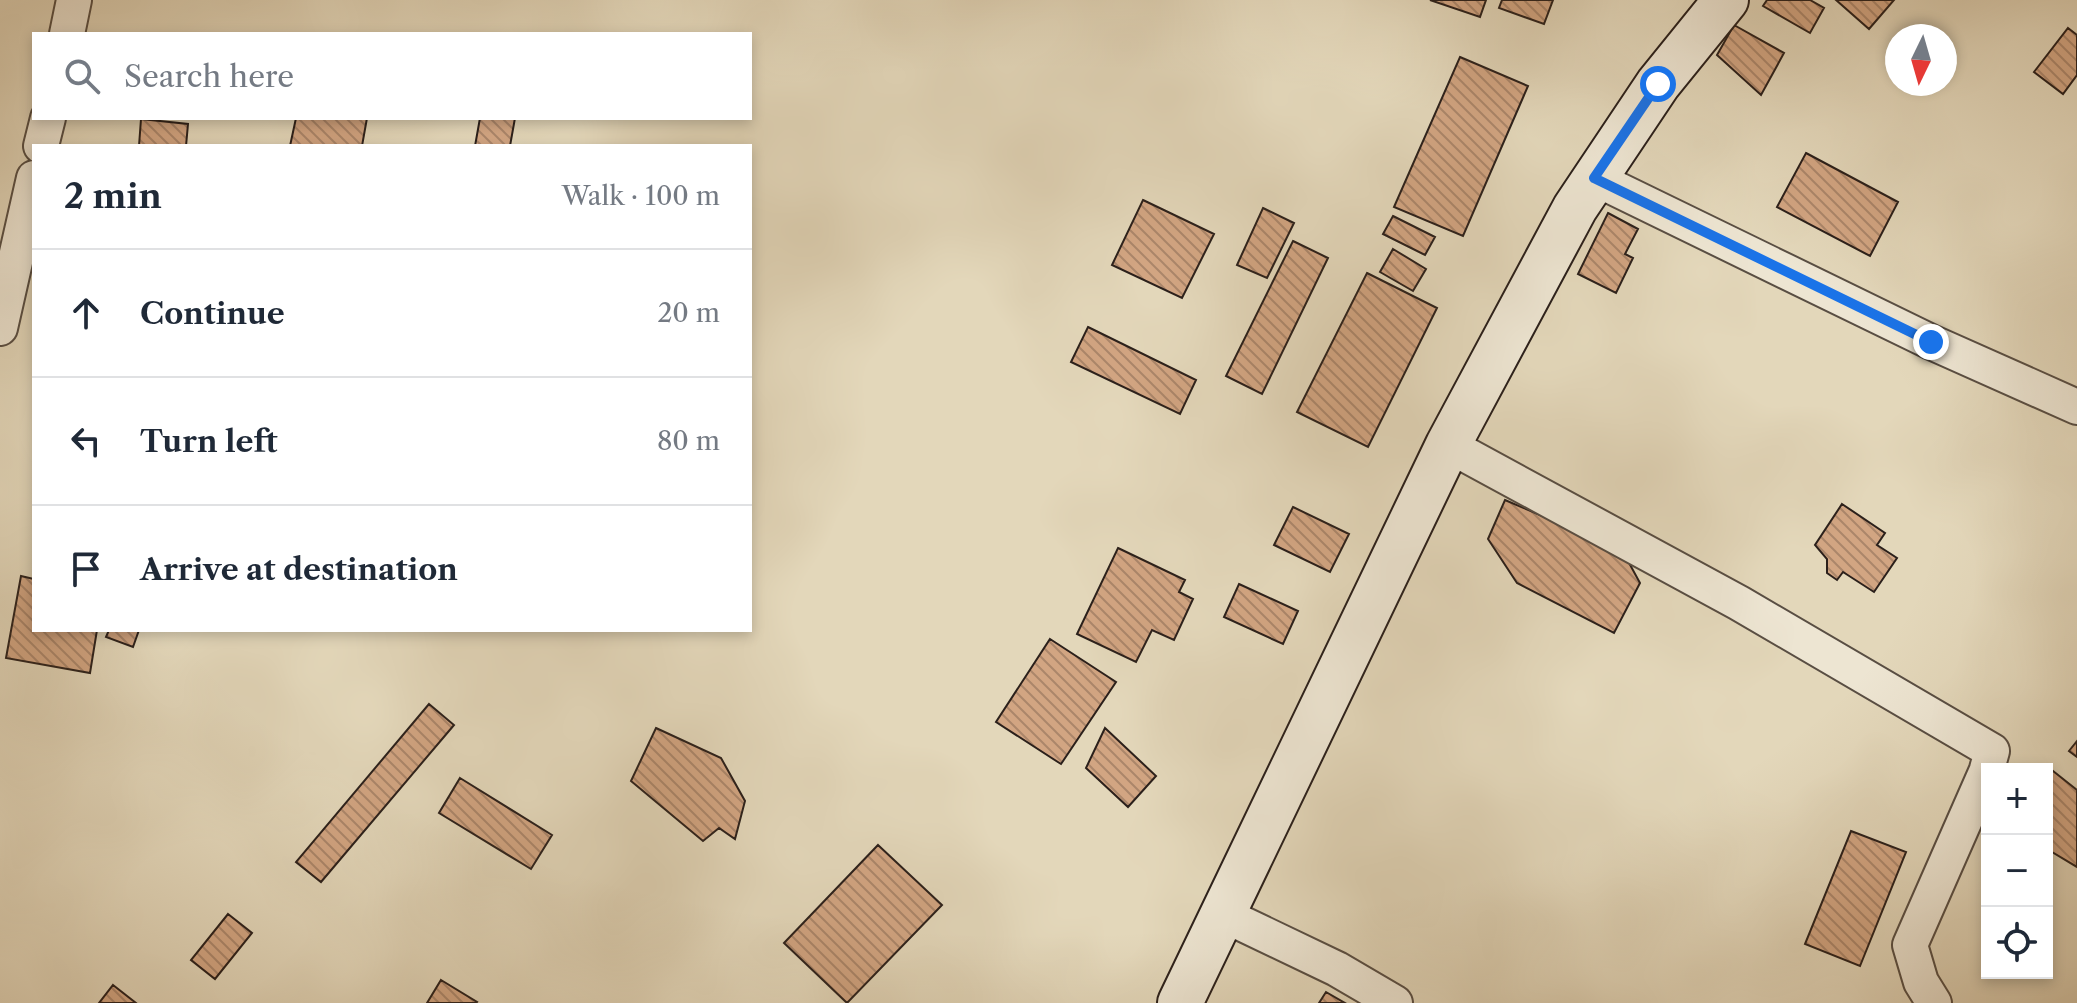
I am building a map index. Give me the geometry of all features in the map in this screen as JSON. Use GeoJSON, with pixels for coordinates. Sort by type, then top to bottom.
{"type":"FeatureCollection","features":[{"type":"Feature","properties":{"kind":"street"},"geometry":{"type":"LineString","coordinates":[[67,32],[74,0]]}},
{"type":"Feature","properties":{"kind":"street"},"geometry":{"type":"LineString","coordinates":[[1180,1003],[1448,445],[1575,208],[1658,84],[1726,0]]}},
{"type":"Feature","properties":{"kind":"street"},"geometry":{"type":"LineString","coordinates":[[42,144],[48,120]]}},
{"type":"Feature","properties":{"kind":"street"},"geometry":{"type":"LineString","coordinates":[[1594,178],[1931,342],[2077,407]]}},
{"type":"Feature","properties":{"kind":"street"},"geometry":{"type":"LineString","coordinates":[[0,328],[32,187]]}},
{"type":"Feature","properties":{"kind":"street"},"geometry":{"type":"LineString","coordinates":[[1448,445],[1739,603],[1992,751],[1989,763]]}},
{"type":"Feature","properties":{"kind":"street"},"geometry":{"type":"LineString","coordinates":[[1934,1003],[1921,982],[1910,945],[1981,784]]}},
{"type":"Feature","properties":{"kind":"street"},"geometry":{"type":"LineString","coordinates":[[1222,914],[1337,969],[1395,1003]]}},
{"type":"Feature","properties":{"kind":"building"},"geometry":{"type":"Polygon","coordinates":[[[1430,0],[1486,0],[1480,17],[1430,0]]]}},
{"type":"Feature","properties":{"kind":"building"},"geometry":{"type":"Polygon","coordinates":[[[1502,0],[1553,0],[1544,24],[1499,8],[1502,0]]]}},
{"type":"Feature","properties":{"kind":"building"},"geometry":{"type":"Polygon","coordinates":[[[1767,0],[1810,0],[1824,8],[1810,33],[1763,6],[1767,0]]]}},
{"type":"Feature","properties":{"kind":"building"},"geometry":{"type":"Polygon","coordinates":[[[1836,0],[1894,0],[1869,29],[1836,0]]]}},
{"type":"Feature","properties":{"kind":"building"},"geometry":{"type":"Polygon","coordinates":[[[1734,25],[1784,53],[1761,95],[1717,55],[1734,25]]]}},
{"type":"Feature","properties":{"kind":"building"},"geometry":{"type":"Polygon","coordinates":[[[2068,28],[2077,35],[2077,75],[2063,94],[2034,72],[2068,28]]]}},
{"type":"Feature","properties":{"kind":"building"},"geometry":{"type":"Polygon","coordinates":[[[1460,57],[1528,86],[1463,236],[1394,207],[1460,57]]]}},
{"type":"Feature","properties":{"kind":"building"},"geometry":{"type":"Polygon","coordinates":[[[141,120],[188,124],[186,144],[139,144],[141,120]]]}},
{"type":"Feature","properties":{"kind":"building"},"geometry":{"type":"Polygon","coordinates":[[[296,120],[367,120],[362,144],[290,144],[296,120]]]}},
{"type":"Feature","properties":{"kind":"building"},"geometry":{"type":"Polygon","coordinates":[[[480,120],[515,120],[510,144],[475,144],[480,120]]]}},
{"type":"Feature","properties":{"kind":"building"},"geometry":{"type":"Polygon","coordinates":[[[1806,153],[1898,202],[1870,256],[1777,207],[1806,153]]]}},
{"type":"Feature","properties":{"kind":"building"},"geometry":{"type":"Polygon","coordinates":[[[1143,200],[1214,234],[1182,298],[1112,265],[1143,200]]]}},
{"type":"Feature","properties":{"kind":"building"},"geometry":{"type":"Polygon","coordinates":[[[1263,208],[1294,223],[1267,278],[1237,265],[1263,208]]]}},
{"type":"Feature","properties":{"kind":"building"},"geometry":{"type":"Polygon","coordinates":[[[1608,213],[1638,229],[1625,254],[1633,258],[1616,293],[1578,274],[1608,213]]]}},
{"type":"Feature","properties":{"kind":"building"},"geometry":{"type":"Polygon","coordinates":[[[1393,216],[1435,237],[1425,255],[1383,234],[1393,216]]]}},
{"type":"Feature","properties":{"kind":"building"},"geometry":{"type":"Polygon","coordinates":[[[1293,241],[1328,258],[1262,394],[1226,376],[1293,241]]]}},
{"type":"Feature","properties":{"kind":"building"},"geometry":{"type":"Polygon","coordinates":[[[1393,249],[1426,269],[1413,291],[1380,272],[1393,249]]]}},
{"type":"Feature","properties":{"kind":"building"},"geometry":{"type":"Polygon","coordinates":[[[1367,273],[1437,308],[1368,447],[1297,412],[1367,273]]]}},
{"type":"Feature","properties":{"kind":"building"},"geometry":{"type":"Polygon","coordinates":[[[1088,327],[1196,380],[1180,414],[1071,362],[1088,327]]]}},
{"type":"Feature","properties":{"kind":"building"},"geometry":{"type":"Polygon","coordinates":[[[1505,500],[1622,550],[1640,583],[1614,633],[1517,583],[1488,539],[1505,500]]]}},
{"type":"Feature","properties":{"kind":"building"},"geometry":{"type":"Polygon","coordinates":[[[1842,504],[1885,533],[1877,545],[1897,558],[1874,592],[1843,572],[1837,580],[1827,573],[1827,559],[1815,545],[1842,504]]]}},
{"type":"Feature","properties":{"kind":"building"},"geometry":{"type":"Polygon","coordinates":[[[1293,507],[1349,534],[1330,572],[1274,545],[1293,507]]]}},
{"type":"Feature","properties":{"kind":"building"},"geometry":{"type":"Polygon","coordinates":[[[1118,548],[1185,580],[1179,592],[1193,599],[1174,640],[1152,630],[1136,662],[1077,634],[1118,548]]]}},
{"type":"Feature","properties":{"kind":"building"},"geometry":{"type":"Polygon","coordinates":[[[21,576],[32,579],[32,632],[97,632],[90,673],[6,658],[21,576]]]}},
{"type":"Feature","properties":{"kind":"building"},"geometry":{"type":"Polygon","coordinates":[[[1239,584],[1298,611],[1283,644],[1224,617],[1239,584]]]}},
{"type":"Feature","properties":{"kind":"building"},"geometry":{"type":"Polygon","coordinates":[[[108,632],[138,632],[133,647],[106,637],[108,632]]]}},
{"type":"Feature","properties":{"kind":"building"},"geometry":{"type":"Polygon","coordinates":[[[1050,639],[1116,682],[1061,764],[996,722],[1050,639]]]}},
{"type":"Feature","properties":{"kind":"building"},"geometry":{"type":"Polygon","coordinates":[[[429,704],[454,725],[321,882],[296,862],[429,704]]]}},
{"type":"Feature","properties":{"kind":"building"},"geometry":{"type":"Polygon","coordinates":[[[656,728],[721,758],[745,801],[735,839],[719,828],[703,841],[631,781],[656,728]]]}},
{"type":"Feature","properties":{"kind":"building"},"geometry":{"type":"Polygon","coordinates":[[[1105,728],[1156,776],[1128,807],[1086,768],[1105,728]]]}},
{"type":"Feature","properties":{"kind":"building"},"geometry":{"type":"Polygon","coordinates":[[[2077,741],[2077,757],[2069,751],[2077,741]]]}},
{"type":"Feature","properties":{"kind":"building"},"geometry":{"type":"Polygon","coordinates":[[[2053,771],[2077,790],[2077,867],[2053,853],[2053,771]]]}},
{"type":"Feature","properties":{"kind":"building"},"geometry":{"type":"Polygon","coordinates":[[[460,778],[552,835],[531,869],[439,813],[460,778]]]}},
{"type":"Feature","properties":{"kind":"building"},"geometry":{"type":"Polygon","coordinates":[[[1851,831],[1906,852],[1860,966],[1805,944],[1851,831]]]}},
{"type":"Feature","properties":{"kind":"building"},"geometry":{"type":"Polygon","coordinates":[[[878,845],[942,905],[847,1003],[784,943],[878,845]]]}},
{"type":"Feature","properties":{"kind":"building"},"geometry":{"type":"Polygon","coordinates":[[[228,914],[252,933],[215,979],[191,960],[228,914]]]}},
{"type":"Feature","properties":{"kind":"building"},"geometry":{"type":"Polygon","coordinates":[[[441,980],[477,1002],[427,1003],[441,980]]]}},
{"type":"Feature","properties":{"kind":"building"},"geometry":{"type":"Polygon","coordinates":[[[113,985],[136,1003],[99,1003],[113,985]]]}},
{"type":"Feature","properties":{"kind":"building"},"geometry":{"type":"Polygon","coordinates":[[[1326,992],[1345,1003],[1319,1003],[1326,992]]]}},
{"type":"Feature","properties":{"kind":"route"},"geometry":{"type":"LineString","coordinates":[[1658,84],[1594,178],[1931,342]]}}]}
